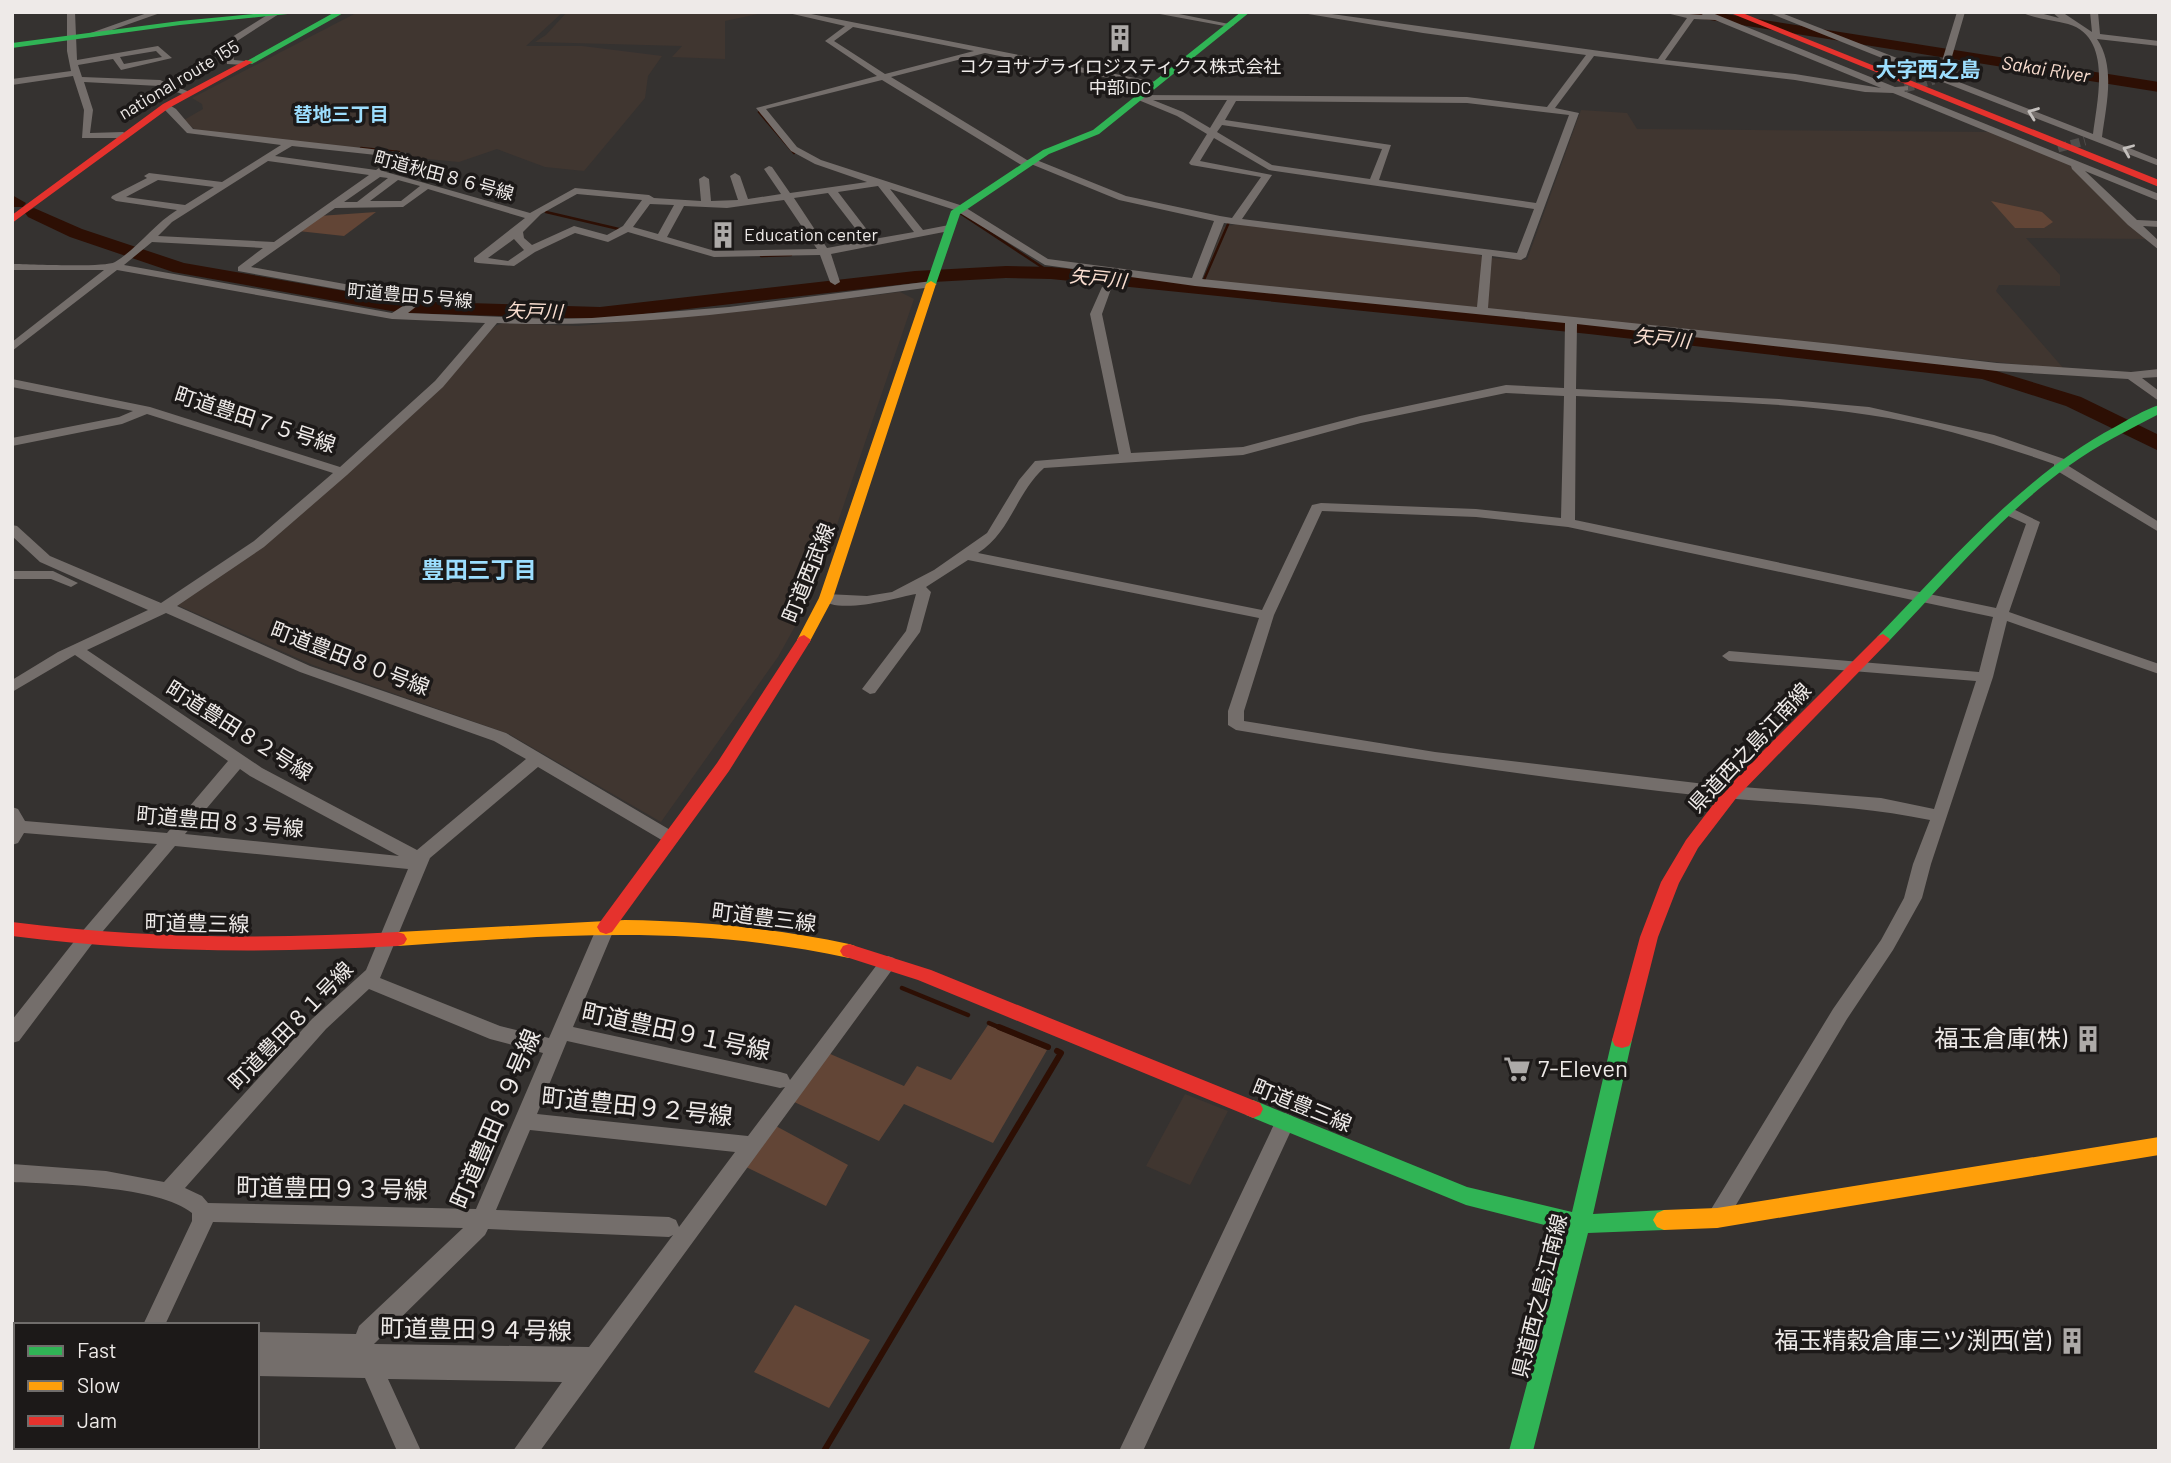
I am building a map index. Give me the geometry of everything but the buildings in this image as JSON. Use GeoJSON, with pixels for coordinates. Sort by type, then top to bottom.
{"type":"FeatureCollection","features":[{"type":"Feature","properties":{"kind":"main road"},"geometry":{"type":"LineString","coordinates":[[12,46],[192,22],[303,12]]}},
{"type":"Feature","properties":{"kind":"main road","name":"national route 155"},"geometry":{"type":"LineString","coordinates":[[12,220],[123,135],[166,106],[341,12]]}},
{"type":"Feature","properties":{"kind":"main road"},"geometry":{"type":"LineString","coordinates":[[959,208],[1046,152],[1096,132],[1153,84],[1247,12]]}},
{"type":"Feature","properties":{"kind":"main road"},"geometry":{"type":"LineString","coordinates":[[1746,15],[1807,31],[2159,184]]}},
{"type":"Feature","properties":{"kind":"main road"},"geometry":{"type":"LineString","coordinates":[[1746,15],[1824,43],[2159,176]]}},
{"type":"Feature","properties":{"kind":"main road","name":"町道西武線"},"geometry":{"type":"LineString","coordinates":[[606,928],[760,713],[794,659],[826,597],[934,278],[948,229],[959,208]]}},
{"type":"Feature","properties":{"kind":"main road","name":"県道西之島江南線"},"geometry":{"type":"LineString","coordinates":[[1521,1451],[1580,1224],[1632,998],[1670,882],[1692,844],[1731,793],[2009,511],[2060,465],[2107,436],[2159,409]]}},
{"type":"Feature","properties":{"kind":"main road","name":"町道豊三線"},"geometry":{"type":"LineString","coordinates":[[12,929],[86,939],[212,946],[606,928],[747,934],[795,939],[888,962],[1466,1196],[1580,1224],[1717,1218],[2159,1146]]}},
{"type":"Feature","properties":{"kind":"street"},"geometry":{"type":"LineString","coordinates":[[71,12],[70,38],[76,71],[90,108],[85,136],[123,135]]}},
{"type":"Feature","properties":{"kind":"street"},"geometry":{"type":"LineString","coordinates":[[89,35],[138,15],[159,12]]}},
{"type":"Feature","properties":{"kind":"street"},"geometry":{"type":"LineString","coordinates":[[788,12],[1153,84]]}},
{"type":"Feature","properties":{"kind":"street"},"geometry":{"type":"LineString","coordinates":[[1153,12],[1230,25]]}},
{"type":"Feature","properties":{"kind":"street"},"geometry":{"type":"LineString","coordinates":[[1300,12],[1660,62],[1901,90]]}},
{"type":"Feature","properties":{"kind":"street"},"geometry":{"type":"LineString","coordinates":[[1666,12],[1692,16],[1746,15],[1841,40]]}},
{"type":"Feature","properties":{"kind":"street"},"geometry":{"type":"LineString","coordinates":[[1704,12],[1798,23],[1807,31]]}},
{"type":"Feature","properties":{"kind":"street"},"geometry":{"type":"LineString","coordinates":[[1704,12],[1841,40],[2159,163]]}},
{"type":"Feature","properties":{"kind":"street"},"geometry":{"type":"LineString","coordinates":[[1798,23],[1806,12]]}},
{"type":"Feature","properties":{"kind":"street"},"geometry":{"type":"LineString","coordinates":[[1937,79],[1949,55],[1961,12]]}},
{"type":"Feature","properties":{"kind":"street"},"geometry":{"type":"LineString","coordinates":[[2025,12],[2071,23]]}},
{"type":"Feature","properties":{"kind":"street"},"geometry":{"type":"LineString","coordinates":[[2056,12],[2092,35],[2159,44]]}},
{"type":"Feature","properties":{"kind":"street"},"geometry":{"type":"LineString","coordinates":[[2094,12],[2092,35],[2098,45],[2103,79],[2097,138]]}},
{"type":"Feature","properties":{"kind":"street"},"geometry":{"type":"LineString","coordinates":[[242,64],[230,62],[228,44],[276,13]]}},
{"type":"Feature","properties":{"kind":"street"},"geometry":{"type":"LineString","coordinates":[[1746,15],[1901,90],[2159,198]]}},
{"type":"Feature","properties":{"kind":"street"},"geometry":{"type":"LineString","coordinates":[[1660,62],[1692,16]]}},
{"type":"Feature","properties":{"kind":"street"},"geometry":{"type":"LineString","coordinates":[[852,25],[829,41],[938,112],[1029,162],[1123,198],[1220,219],[1487,253],[1521,257],[1574,113],[1467,100],[1139,97]]}},
{"type":"Feature","properties":{"kind":"street"},"geometry":{"type":"LineString","coordinates":[[12,82],[76,71],[116,55],[158,48],[168,58],[121,67],[116,55]]}},
{"type":"Feature","properties":{"kind":"street"},"geometry":{"type":"LineString","coordinates":[[985,51],[760,108],[794,149],[818,162],[959,208],[1045,262],[1195,283],[1482,311],[1571,325],[1833,347],[1997,367],[2131,376],[2159,373]]}},
{"type":"Feature","properties":{"kind":"street"},"geometry":{"type":"LineString","coordinates":[[1549,110],[1592,53]]}},
{"type":"Feature","properties":{"kind":"street"},"geometry":{"type":"LineString","coordinates":[[76,71],[160,83],[188,93]]}},
{"type":"Feature","properties":{"kind":"street"},"geometry":{"type":"LineString","coordinates":[[12,76],[48,72],[47,77]]}},
{"type":"Feature","properties":{"kind":"street"},"geometry":{"type":"LineString","coordinates":[[1139,97],[1180,114],[1269,167],[1540,207]]}},
{"type":"Feature","properties":{"kind":"street"},"geometry":{"type":"LineString","coordinates":[[1234,97],[1194,163],[1267,174],[1235,221]]}},
{"type":"Feature","properties":{"kind":"street"},"geometry":{"type":"LineString","coordinates":[[166,106],[174,110],[190,131],[404,155],[376,172],[243,269],[418,300],[397,316]]}},
{"type":"Feature","properties":{"kind":"street"},"geometry":{"type":"LineString","coordinates":[[1219,122],[1388,147],[1373,183]]}},
{"type":"Feature","properties":{"kind":"street"},"geometry":{"type":"LineString","coordinates":[[2085,141],[2097,138]]}},
{"type":"Feature","properties":{"kind":"street"},"geometry":{"type":"LineString","coordinates":[[12,348],[119,265],[168,220],[290,143]]}},
{"type":"Feature","properties":{"kind":"street"},"geometry":{"type":"LineString","coordinates":[[2045,151],[2058,148]]}},
{"type":"Feature","properties":{"kind":"street","name":"町道秋田８６号線"},"geometry":{"type":"LineString","coordinates":[[267,158],[396,176],[531,217]]}},
{"type":"Feature","properties":{"kind":"street"},"geometry":{"type":"LineString","coordinates":[[2071,163],[2159,247]]}},
{"type":"Feature","properties":{"kind":"street"},"geometry":{"type":"LineString","coordinates":[[769,169],[785,198],[824,253],[835,282]]}},
{"type":"Feature","properties":{"kind":"street"},"geometry":{"type":"LineString","coordinates":[[186,208],[116,198],[151,176],[223,186]]}},
{"type":"Feature","properties":{"kind":"street"},"geometry":{"type":"LineString","coordinates":[[359,205],[396,176]]}},
{"type":"Feature","properties":{"kind":"street"},"geometry":{"type":"LineString","coordinates":[[735,176],[744,203]]}},
{"type":"Feature","properties":{"kind":"street"},"geometry":{"type":"LineString","coordinates":[[704,179],[706,205]]}},
{"type":"Feature","properties":{"kind":"street"},"geometry":{"type":"LineString","coordinates":[[647,201],[706,205],[744,203],[880,183]]}},
{"type":"Feature","properties":{"kind":"street"},"geometry":{"type":"LineString","coordinates":[[880,183],[920,233]]}},
{"type":"Feature","properties":{"kind":"street"},"geometry":{"type":"LineString","coordinates":[[330,205],[403,204],[426,186]]}},
{"type":"Feature","properties":{"kind":"street"},"geometry":{"type":"LineString","coordinates":[[831,190],[871,242]]}},
{"type":"Feature","properties":{"kind":"street"},"geometry":{"type":"LineString","coordinates":[[575,191],[649,198],[627,228],[608,239],[575,229],[510,264],[478,260],[516,232],[531,217],[575,191]]}},
{"type":"Feature","properties":{"kind":"street"},"geometry":{"type":"LineString","coordinates":[[661,238],[680,204]]}},
{"type":"Feature","properties":{"kind":"street"},"geometry":{"type":"LineString","coordinates":[[1195,283],[1220,219]]}},
{"type":"Feature","properties":{"kind":"street"},"geometry":{"type":"LineString","coordinates":[[2132,223],[2159,224]]}},
{"type":"Feature","properties":{"kind":"street"},"geometry":{"type":"LineString","coordinates":[[627,228],[714,254],[824,253],[948,229]]}},
{"type":"Feature","properties":{"kind":"street"},"geometry":{"type":"LineString","coordinates":[[516,232],[530,251]]}},
{"type":"Feature","properties":{"kind":"street"},"geometry":{"type":"LineString","coordinates":[[147,242],[272,246]]}},
{"type":"Feature","properties":{"kind":"street"},"geometry":{"type":"LineString","coordinates":[[1482,311],[1487,253]]}},
{"type":"Feature","properties":{"kind":"street","name":"町道豊田５号線"},"geometry":{"type":"LineString","coordinates":[[12,267],[119,265],[397,316],[584,322],[661,316],[934,278]]}},
{"type":"Feature","properties":{"kind":"street"},"geometry":{"type":"LineString","coordinates":[[1106,289],[1096,314],[1126,457]]}},
{"type":"Feature","properties":{"kind":"street"},"geometry":{"type":"LineString","coordinates":[[342,472],[439,384],[494,320]]}},
{"type":"Feature","properties":{"kind":"street"},"geometry":{"type":"LineString","coordinates":[[1568,523],[1571,325]]}},
{"type":"Feature","properties":{"kind":"street"},"geometry":{"type":"LineString","coordinates":[[2131,376],[2159,397]]}},
{"type":"Feature","properties":{"kind":"street","name":"町道豊田７５号線"},"geometry":{"type":"LineString","coordinates":[[12,383],[146,410],[342,472]]}},
{"type":"Feature","properties":{"kind":"street"},"geometry":{"type":"LineString","coordinates":[[826,597],[864,602],[879,601],[917,588],[992,537],[1018,490],[1032,470],[1040,464],[1243,451],[1489,391],[1572,391],[1869,411],[1990,438],[2060,465],[2159,528]]}},
{"type":"Feature","properties":{"kind":"street"},"geometry":{"type":"LineString","coordinates":[[12,442],[122,420],[146,410]]}},
{"type":"Feature","properties":{"kind":"street","name":"町道豊田７５号線"},"geometry":{"type":"LineString","coordinates":[[12,687],[77,650],[164,608],[259,544],[342,472]]}},
{"type":"Feature","properties":{"kind":"street"},"geometry":{"type":"LineString","coordinates":[[1938,816],[1881,804],[1731,793],[1436,758],[1236,725],[1236,711],[1267,614],[1296,549],[1317,508],[1321,507],[1462,513],[1538,518],[1568,523],[2001,614],[2159,669]]}},
{"type":"Feature","properties":{"kind":"street"},"geometry":{"type":"LineString","coordinates":[[1717,1218],[1840,1014],[1887,945],[1913,898],[1985,677],[2001,614],[2033,522],[2009,511]]}},
{"type":"Feature","properties":{"kind":"street","name":"町道豊田８０号線"},"geometry":{"type":"LineString","coordinates":[[12,529],[45,559],[153,607],[173,608],[305,669],[490,732],[671,838]]}},
{"type":"Feature","properties":{"kind":"street"},"geometry":{"type":"LineString","coordinates":[[965,555],[1267,614]]}},
{"type":"Feature","properties":{"kind":"street"},"geometry":{"type":"LineString","coordinates":[[12,568],[47,568],[58,565]]}},
{"type":"Feature","properties":{"kind":"street"},"geometry":{"type":"LineString","coordinates":[[12,575],[54,575],[147,616]]}},
{"type":"Feature","properties":{"kind":"street"},"geometry":{"type":"LineString","coordinates":[[870,689],[913,632],[923,592],[917,588]]}},
{"type":"Feature","properties":{"kind":"street","name":"町道豊田８２号線"},"geometry":{"type":"LineString","coordinates":[[77,650],[256,772],[419,861]]}},
{"type":"Feature","properties":{"kind":"street"},"geometry":{"type":"LineString","coordinates":[[1729,656],[1985,677]]}},
{"type":"Feature","properties":{"kind":"street","name":"町道豊田８１号線"},"geometry":{"type":"LineString","coordinates":[[168,1192],[319,1024],[373,974],[390,938],[419,861],[538,758]]}},
{"type":"Feature","properties":{"kind":"street"},"geometry":{"type":"LineString","coordinates":[[12,1035],[86,939],[238,760]]}},
{"type":"Feature","properties":{"kind":"street","name":"町道豊田８３号線"},"geometry":{"type":"LineString","coordinates":[[14,826],[419,861]]}},
{"type":"Feature","properties":{"kind":"street","name":"町道豊田８９号線"},"geometry":{"type":"LineString","coordinates":[[367,1355],[368,1334],[472,1236],[482,1219],[606,928]]}},
{"type":"Feature","properties":{"kind":"street"},"geometry":{"type":"LineString","coordinates":[[525,1451],[584,1365],[888,962]]}},
{"type":"Feature","properties":{"kind":"street","name":"町道豊田９１号線"},"geometry":{"type":"LineString","coordinates":[[365,980],[497,1033],[559,1040],[780,1080]]}},
{"type":"Feature","properties":{"kind":"street","name":"町道豊田９２号線"},"geometry":{"type":"LineString","coordinates":[[524,1121],[749,1145]]}},
{"type":"Feature","properties":{"kind":"street"},"geometry":{"type":"LineString","coordinates":[[1131,1451],[1285,1122]]}},
{"type":"Feature","properties":{"kind":"street"},"geometry":{"type":"LineString","coordinates":[[12,1173],[83,1178],[168,1192],[197,1203],[203,1212],[203,1221],[155,1323]]}},
{"type":"Feature","properties":{"kind":"street","name":"町道豊田９３号線"},"geometry":{"type":"LineString","coordinates":[[203,1212],[669,1227]]}},
{"type":"Feature","properties":{"kind":"street"},"geometry":{"type":"LineString","coordinates":[[259,1343],[367,1355],[584,1365]]}},
{"type":"Feature","properties":{"kind":"street"},"geometry":{"type":"LineString","coordinates":[[259,1365],[367,1355]]}},
{"type":"Feature","properties":{"kind":"street"},"geometry":{"type":"LineString","coordinates":[[367,1355],[409,1451]]}},
{"type":"Feature","properties":{"kind":"shaded area"},"geometry":{"type":"Polygon","coordinates":[[[358,12],[563,12],[526,46],[582,46],[662,56],[648,76],[645,98],[584,171],[545,167],[497,149],[459,162],[407,157],[411,153],[209,133],[194,129],[184,120],[203,109],[202,104],[192,98],[358,12]]]}},
{"type":"Feature","properties":{"kind":"shaded area"},"geometry":{"type":"Polygon","coordinates":[[[567,12],[768,12],[725,21],[725,59],[672,57],[682,46],[535,42],[546,35],[567,12]]]}},
{"type":"Feature","properties":{"kind":"shaded area"},"geometry":{"type":"Polygon","coordinates":[[[1581,110],[1627,113],[1637,129],[1992,132],[2069,163],[2151,239],[2026,238],[2060,275],[2060,286],[1999,285],[1996,291],[2064,369],[1487,309],[1491,258],[1527,260],[1581,110]]]}},
{"type":"Feature","properties":{"kind":"shaded area"},"geometry":{"type":"Polygon","coordinates":[[[1991,201],[2042,212],[2053,222],[2044,228],[2015,228],[1991,201]]]}},
{"type":"Feature","properties":{"kind":"shaded area"},"geometry":{"type":"Polygon","coordinates":[[[376,212],[344,236],[298,231],[319,216],[376,212]]]}},
{"type":"Feature","properties":{"kind":"shaded area"},"geometry":{"type":"Polygon","coordinates":[[[1238,224],[1475,253],[1483,257],[1479,308],[1203,281],[1223,227],[1238,224]]]}},
{"type":"Feature","properties":{"kind":"shaded area"},"geometry":{"type":"Polygon","coordinates":[[[900,292],[914,299],[814,592],[778,657],[661,822],[509,734],[313,665],[177,605],[443,385],[495,326],[503,323],[578,326],[774,308],[900,292]]]}},
{"type":"Feature","properties":{"kind":"shaded area"},"geometry":{"type":"Polygon","coordinates":[[[988,1025],[1047,1050],[993,1143],[904,1104],[879,1141],[792,1101],[828,1053],[904,1086],[917,1066],[951,1080],[988,1025]]]}},
{"type":"Feature","properties":{"kind":"shaded area"},"geometry":{"type":"Polygon","coordinates":[[[1185,1094],[1228,1111],[1190,1185],[1146,1166],[1185,1094]]]}},
{"type":"Feature","properties":{"kind":"shaded area"},"geometry":{"type":"Polygon","coordinates":[[[774,1125],[848,1165],[826,1206],[744,1166],[774,1125]]]}},
{"type":"Feature","properties":{"kind":"shaded area"},"geometry":{"type":"Polygon","coordinates":[[[795,1305],[870,1340],[829,1408],[754,1372],[795,1305]]]}},
{"type":"Feature","properties":{"kind":"waterway","name":"Sakai River"},"geometry":{"type":"LineString","coordinates":[[1685,12],[2159,87]]}},
{"type":"Feature","properties":{"kind":"waterway"},"geometry":{"type":"LineString","coordinates":[[759,112],[794,153]]}},
{"type":"Feature","properties":{"kind":"waterway"},"geometry":{"type":"LineString","coordinates":[[361,148],[399,152]]}},
{"type":"Feature","properties":{"kind":"waterway","name":"矢戸川"},"geometry":{"type":"LineString","coordinates":[[12,200],[17,203]]}},
{"type":"Feature","properties":{"kind":"waterway"},"geometry":{"type":"LineString","coordinates":[[546,212],[623,230]]}},
{"type":"Feature","properties":{"kind":"waterway","name":"矢戸川"},"geometry":{"type":"LineString","coordinates":[[34,213],[76,233],[180,268],[402,307],[600,313],[915,277],[1006,272],[1051,273],[1589,328],[1983,373],[2073,402],[2117,421],[2159,444]]}},
{"type":"Feature","properties":{"kind":"waterway"},"geometry":{"type":"LineString","coordinates":[[960,213],[1051,273]]}},
{"type":"Feature","properties":{"kind":"waterway"},"geometry":{"type":"LineString","coordinates":[[1200,289],[1229,222]]}},
{"type":"Feature","properties":{"kind":"waterway"},"geometry":{"type":"LineString","coordinates":[[761,256],[791,255]]}},
{"type":"Feature","properties":{"kind":"waterway"},"geometry":{"type":"LineString","coordinates":[[902,988],[968,1015]]}},
{"type":"Feature","properties":{"kind":"waterway"},"geometry":{"type":"LineString","coordinates":[[989,1023],[1003,1029]]}},
{"type":"Feature","properties":{"kind":"waterway"},"geometry":{"type":"LineString","coordinates":[[999,1027],[1048,1047]]}},
{"type":"Feature","properties":{"kind":"waterway"},"geometry":{"type":"LineString","coordinates":[[824,1451],[1061,1053],[1057,1051]]}},
{"type":"Feature","properties":{"kind":"tunnel"},"geometry":{"type":"LineString","coordinates":[[1905,88],[1934,80]]}},
{"type":"Feature","properties":{"kind":"tunnel"},"geometry":{"type":"LineString","coordinates":[[2058,148],[2085,141]]}},
{"type":"Feature","properties":{"kind":"traffic: fast"},"geometry":{"type":"LineString","coordinates":[[12,46],[180,23],[303,12]]}},
{"type":"Feature","properties":{"kind":"traffic: fast"},"geometry":{"type":"LineString","coordinates":[[249,62],[341,12]]}},
{"type":"Feature","properties":{"kind":"traffic: fast"},"geometry":{"type":"LineString","coordinates":[[931,284],[955,213],[1046,152],[1096,132],[1246,12]]}},
{"type":"Feature","properties":{"kind":"traffic: fast"},"geometry":{"type":"LineString","coordinates":[[1883,639],[2029,491],[2091,446],[2159,409]]}},
{"type":"Feature","properties":{"kind":"traffic: fast"},"geometry":{"type":"LineString","coordinates":[[1521,1451],[1580,1224],[1622,1040]]}},
{"type":"Feature","properties":{"kind":"traffic: fast"},"geometry":{"type":"LineString","coordinates":[[1253,1109],[1466,1196],[1580,1224],[1664,1220]]}},
{"type":"Feature","properties":{"kind":"traffic: slow"},"geometry":{"type":"LineString","coordinates":[[804,640],[826,598],[931,284]]}},
{"type":"Feature","properties":{"kind":"traffic: slow"},"geometry":{"type":"LineString","coordinates":[[398,939],[567,928],[683,928],[795,939],[849,951]]}},
{"type":"Feature","properties":{"kind":"traffic: slow"},"geometry":{"type":"LineString","coordinates":[[1664,1220],[1717,1218],[2159,1146]]}},
{"type":"Feature","properties":{"kind":"traffic: jam"},"geometry":{"type":"LineString","coordinates":[[1732,12],[2159,184]]}},
{"type":"Feature","properties":{"kind":"traffic: jam"},"geometry":{"type":"LineString","coordinates":[[12,220],[166,106],[249,62]]}},
{"type":"Feature","properties":{"kind":"traffic: jam"},"geometry":{"type":"LineString","coordinates":[[1622,1040],[1649,937],[1670,882],[1692,844],[1731,793],[1883,639]]}},
{"type":"Feature","properties":{"kind":"traffic: jam"},"geometry":{"type":"LineString","coordinates":[[606,927],[723,767],[804,640]]}},
{"type":"Feature","properties":{"kind":"traffic: jam"},"geometry":{"type":"LineString","coordinates":[[12,929],[157,943],[253,944],[398,939]]}},
{"type":"Feature","properties":{"kind":"traffic: jam"},"geometry":{"type":"LineString","coordinates":[[849,951],[924,975],[1253,1109]]}},
{"type":"Feature","properties":{"kind":"place","name":"コクヨサプライロジスティクス株式会社 中部IDC"},"geometry":{"type":"Point","coordinates":[1120,38]}},
{"type":"Feature","properties":{"kind":"place","name":"Education center"},"geometry":{"type":"Point","coordinates":[723,235]}},
{"type":"Feature","properties":{"kind":"place","name":"福玉倉庫(株)"},"geometry":{"type":"Point","coordinates":[2088,1039]}},
{"type":"Feature","properties":{"kind":"place","name":"7-Eleven"},"geometry":{"type":"Point","coordinates":[1517,1069]}},
{"type":"Feature","properties":{"kind":"place","name":"福玉精穀倉庫三ツ渕西(営)"},"geometry":{"type":"Point","coordinates":[2072,1341]}},
{"type":"Feature","properties":{"kind":"district","name":"大字西之島"},"geometry":{"type":"Point","coordinates":[1928,70]}},
{"type":"Feature","properties":{"kind":"district","name":"替地三丁目"},"geometry":{"type":"Point","coordinates":[341,114]}},
{"type":"Feature","properties":{"kind":"district","name":"豊田三丁目"},"geometry":{"type":"Point","coordinates":[479,570]}}]}
